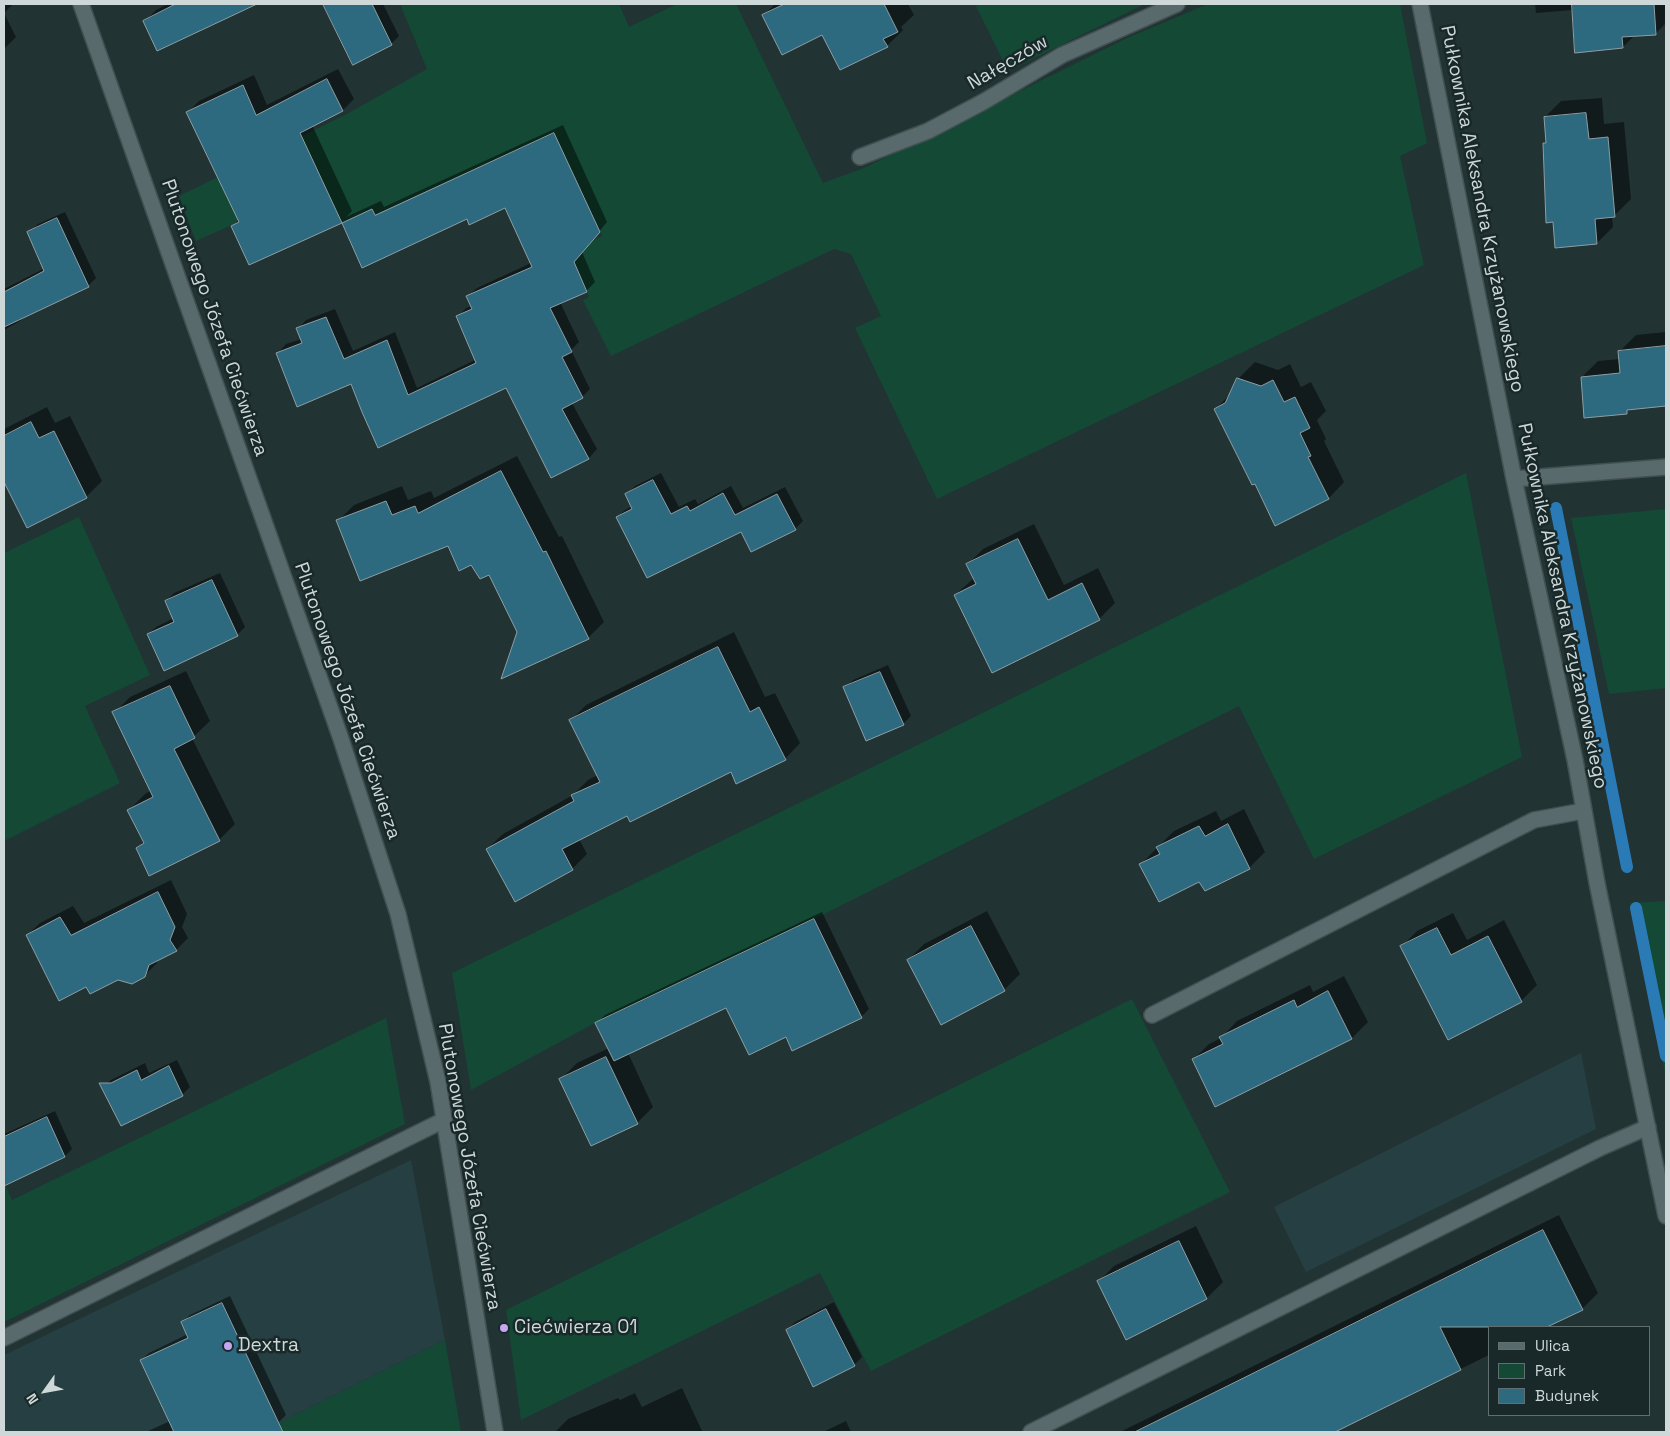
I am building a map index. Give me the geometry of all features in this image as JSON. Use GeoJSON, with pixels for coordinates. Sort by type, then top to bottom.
{"type":"FeatureCollection","features":[{"type":"Feature","properties":{"kind":"street","name":"Plutonowego Józefa Ciećwierza"},"geometry":{"type":"LineString","coordinates":[[81,4],[340,736],[398,914],[438,1082],[495,1432]]}},
{"type":"Feature","properties":{"kind":"street","name":"Nałęczów"},"geometry":{"type":"LineString","coordinates":[[860,157],[928,131],[983,102],[1062,55],[1177,4]]}},
{"type":"Feature","properties":{"kind":"street","name":"Pułkownika Aleksandra Krzyżanowskiego"},"geometry":{"type":"LineString","coordinates":[[1420,4],[1514,479],[1575,760],[1583,810],[1666,1216]]}},
{"type":"Feature","properties":{"kind":"street"},"geometry":{"type":"LineString","coordinates":[[1514,479],[1666,467]]}},
{"type":"Feature","properties":{"kind":"street"},"geometry":{"type":"LineString","coordinates":[[1152,1015],[1534,820],[1583,810]]}},
{"type":"Feature","properties":{"kind":"street"},"geometry":{"type":"LineString","coordinates":[[4,1338],[444,1120]]}},
{"type":"Feature","properties":{"kind":"street"},"geometry":{"type":"LineString","coordinates":[[1031,1432],[1591,1152],[1648,1126]]}},
{"type":"Feature","properties":{"kind":"shaded area"},"geometry":{"type":"Polygon","coordinates":[[[1581,1053],[1596,1129],[1306,1272],[1274,1207],[1581,1053]]]}},
{"type":"Feature","properties":{"kind":"shaded area"},"geometry":{"type":"Polygon","coordinates":[[[411,1160],[445,1340],[261,1432],[4,1432],[4,1355],[411,1160]]]}},
{"type":"Feature","properties":{"kind":"green space"},"geometry":{"type":"Polygon","coordinates":[[[400,4],[619,4],[629,27],[677,4],[736,4],[823,183],[864,168],[1127,38],[1208,4],[1400,4],[1427,143],[1400,156],[1424,265],[937,499],[855,328],[881,316],[851,254],[834,249],[611,356],[583,300],[589,297],[569,251],[602,236],[554,133],[375,215],[372,209],[342,223],[323,184],[196,241],[179,196],[345,115],[427,69],[400,4]]]}},
{"type":"Feature","properties":{"kind":"green space"},"geometry":{"type":"Polygon","coordinates":[[[975,4],[1145,4],[1008,71],[975,4]]]}},
{"type":"Feature","properties":{"kind":"green space"},"geometry":{"type":"Polygon","coordinates":[[[1466,473],[1522,757],[1314,859],[1239,706],[814,919],[595,1023],[471,1090],[452,973],[1466,473]]]}},
{"type":"Feature","properties":{"kind":"green space"},"geometry":{"type":"Polygon","coordinates":[[[1666,509],[1666,688],[1609,694],[1571,518],[1666,509]]]}},
{"type":"Feature","properties":{"kind":"green space"},"geometry":{"type":"Polygon","coordinates":[[[79,517],[150,675],[85,706],[120,783],[4,841],[4,553],[79,517]]]}},
{"type":"Feature","properties":{"kind":"green space"},"geometry":{"type":"Polygon","coordinates":[[[1666,901],[1666,1078],[1630,903],[1666,901]]]}},
{"type":"Feature","properties":{"kind":"green space"},"geometry":{"type":"Polygon","coordinates":[[[1132,999],[1230,1192],[871,1371],[820,1273],[521,1420],[506,1310],[1132,999]]]}},
{"type":"Feature","properties":{"kind":"green space"},"geometry":{"type":"Polygon","coordinates":[[[386,1018],[405,1124],[4,1322],[4,1182],[12,1200],[386,1018]]]}},
{"type":"Feature","properties":{"kind":"green space"},"geometry":{"type":"Polygon","coordinates":[[[445,1340],[461,1432],[261,1432],[445,1340]]]}},
{"type":"Feature","properties":{"kind":"building"},"geometry":{"type":"Polygon","coordinates":[[[176,4],[257,4],[157,51],[143,21],[176,4]]]}},
{"type":"Feature","properties":{"kind":"building"},"geometry":{"type":"Polygon","coordinates":[[[323,4],[372,4],[392,45],[353,65],[323,4]]]}},
{"type":"Feature","properties":{"kind":"building"},"geometry":{"type":"Polygon","coordinates":[[[785,4],[884,4],[898,32],[883,39],[888,47],[840,70],[822,35],[782,55],[762,15],[785,4]]]}},
{"type":"Feature","properties":{"kind":"building"},"geometry":{"type":"Polygon","coordinates":[[[1572,4],[1654,4],[1656,35],[1622,37],[1623,48],[1575,53],[1572,4]]]}},
{"type":"Feature","properties":{"kind":"building"},"geometry":{"type":"Polygon","coordinates":[[[327,79],[343,111],[300,133],[342,223],[249,265],[231,226],[239,222],[186,112],[243,85],[256,115],[327,79]]]}},
{"type":"Feature","properties":{"kind":"building"},"geometry":{"type":"Polygon","coordinates":[[[1586,113],[1589,139],[1608,137],[1615,217],[1595,219],[1597,244],[1555,248],[1553,222],[1546,223],[1543,143],[1546,143],[1544,117],[1586,113]]]}},
{"type":"Feature","properties":{"kind":"building"},"geometry":{"type":"Polygon","coordinates":[[[554,133],[600,232],[574,262],[587,292],[550,308],[572,352],[562,357],[583,398],[562,409],[589,459],[551,478],[506,388],[378,448],[351,384],[297,407],[276,353],[302,343],[296,328],[326,317],[344,359],[387,340],[408,395],[476,363],[456,316],[472,309],[466,296],[532,267],[505,208],[469,225],[467,219],[362,268],[342,223],[372,209],[375,215],[554,133]]]}},
{"type":"Feature","properties":{"kind":"building"},"geometry":{"type":"Polygon","coordinates":[[[57,218],[89,287],[4,327],[4,292],[44,271],[27,232],[57,218]]]}},
{"type":"Feature","properties":{"kind":"building"},"geometry":{"type":"Polygon","coordinates":[[[1666,346],[1666,406],[1627,410],[1627,414],[1584,418],[1581,377],[1620,373],[1618,351],[1666,346]]]}},
{"type":"Feature","properties":{"kind":"building"},"geometry":{"type":"Polygon","coordinates":[[[1237,378],[1261,386],[1273,380],[1284,402],[1295,397],[1310,428],[1300,433],[1311,456],[1308,457],[1329,499],[1275,526],[1255,484],[1252,485],[1214,409],[1225,403],[1237,378]]]}},
{"type":"Feature","properties":{"kind":"building"},"geometry":{"type":"Polygon","coordinates":[[[31,422],[39,438],[54,431],[87,498],[27,528],[4,482],[4,436],[31,422]]]}},
{"type":"Feature","properties":{"kind":"building"},"geometry":{"type":"Polygon","coordinates":[[[501,471],[543,552],[546,551],[589,639],[501,679],[517,632],[489,575],[480,579],[471,565],[459,571],[448,546],[360,581],[336,520],[386,501],[392,515],[415,506],[418,513],[501,471]]]}},
{"type":"Feature","properties":{"kind":"building"},"geometry":{"type":"Polygon","coordinates":[[[653,480],[671,514],[687,506],[690,511],[723,493],[735,515],[777,494],[796,530],[751,552],[741,532],[647,578],[616,517],[632,509],[625,494],[653,480]]]}},
{"type":"Feature","properties":{"kind":"building"},"geometry":{"type":"Polygon","coordinates":[[[1018,539],[1048,600],[1082,583],[1100,620],[992,673],[954,595],[976,584],[966,564],[1018,539]]]}},
{"type":"Feature","properties":{"kind":"building"},"geometry":{"type":"Polygon","coordinates":[[[212,580],[238,636],[164,671],[147,634],[174,622],[165,601],[212,580]]]}},
{"type":"Feature","properties":{"kind":"building"},"geometry":{"type":"Polygon","coordinates":[[[718,647],[750,712],[759,707],[786,760],[736,784],[731,772],[630,822],[627,816],[562,849],[573,870],[515,902],[486,849],[574,801],[571,795],[600,782],[569,720],[718,647]]]}},
{"type":"Feature","properties":{"kind":"building"},"geometry":{"type":"Polygon","coordinates":[[[880,672],[904,725],[866,741],[843,687],[880,672]]]}},
{"type":"Feature","properties":{"kind":"building"},"geometry":{"type":"Polygon","coordinates":[[[170,686],[195,738],[174,749],[220,841],[149,876],[136,848],[144,843],[127,810],[153,797],[112,712],[170,686]]]}},
{"type":"Feature","properties":{"kind":"building"},"geometry":{"type":"Polygon","coordinates":[[[1228,824],[1250,869],[1205,891],[1199,882],[1159,902],[1139,864],[1160,854],[1156,847],[1199,826],[1205,836],[1228,824]]]}},
{"type":"Feature","properties":{"kind":"building"},"geometry":{"type":"Polygon","coordinates":[[[158,892],[175,927],[170,940],[177,951],[149,965],[145,977],[132,984],[118,980],[90,994],[86,987],[59,1001],[26,935],[60,917],[71,935],[158,892]]]}},
{"type":"Feature","properties":{"kind":"building"},"geometry":{"type":"Polygon","coordinates":[[[814,919],[862,1018],[792,1051],[786,1037],[749,1055],[726,1008],[614,1061],[595,1023],[814,919]]]}},
{"type":"Feature","properties":{"kind":"building"},"geometry":{"type":"Polygon","coordinates":[[[971,926],[1005,991],[941,1025],[907,960],[971,926]]]}},
{"type":"Feature","properties":{"kind":"building"},"geometry":{"type":"Polygon","coordinates":[[[1437,928],[1451,955],[1488,936],[1522,1002],[1448,1040],[1400,946],[1437,928]]]}},
{"type":"Feature","properties":{"kind":"building"},"geometry":{"type":"Polygon","coordinates":[[[1328,991],[1352,1039],[1215,1107],[1192,1059],[1223,1044],[1219,1037],[1294,1000],[1297,1007],[1328,991]]]}},
{"type":"Feature","properties":{"kind":"building"},"geometry":{"type":"Polygon","coordinates":[[[606,1057],[638,1124],[591,1146],[559,1079],[606,1057]]]}},
{"type":"Feature","properties":{"kind":"building"},"geometry":{"type":"Polygon","coordinates":[[[169,1066],[183,1096],[121,1126],[99,1083],[111,1083],[137,1070],[141,1080],[169,1066]]]}},
{"type":"Feature","properties":{"kind":"building"},"geometry":{"type":"Polygon","coordinates":[[[47,1117],[65,1157],[4,1186],[4,1137],[47,1117]]]}},
{"type":"Feature","properties":{"kind":"building"},"geometry":{"type":"Polygon","coordinates":[[[1543,1230],[1583,1310],[1549,1326],[1440,1327],[1461,1370],[1335,1432],[1135,1432],[1543,1230]]]}},
{"type":"Feature","properties":{"kind":"building"},"geometry":{"type":"Polygon","coordinates":[[[1179,1241],[1207,1299],[1126,1340],[1097,1281],[1179,1241]]]}},
{"type":"Feature","properties":{"kind":"building"},"geometry":{"type":"Polygon","coordinates":[[[222,1303],[283,1432],[174,1432],[140,1360],[188,1338],[181,1322],[222,1303]]]}},
{"type":"Feature","properties":{"kind":"building"},"geometry":{"type":"Polygon","coordinates":[[[826,1309],[855,1366],[813,1387],[786,1330],[826,1309]]]}},
{"type":"Feature","properties":{"kind":"waterway"},"geometry":{"type":"LineString","coordinates":[[1556,508],[1627,867]]}},
{"type":"Feature","properties":{"kind":"waterway"},"geometry":{"type":"LineString","coordinates":[[1636,908],[1666,1056]]}},
{"type":"Feature","properties":{"kind":"place","name":"Ciećwierza 01"},"geometry":{"type":"Point","coordinates":[504,1328]}},
{"type":"Feature","properties":{"kind":"place","name":"Dextra"},"geometry":{"type":"Point","coordinates":[228,1346]}}]}
